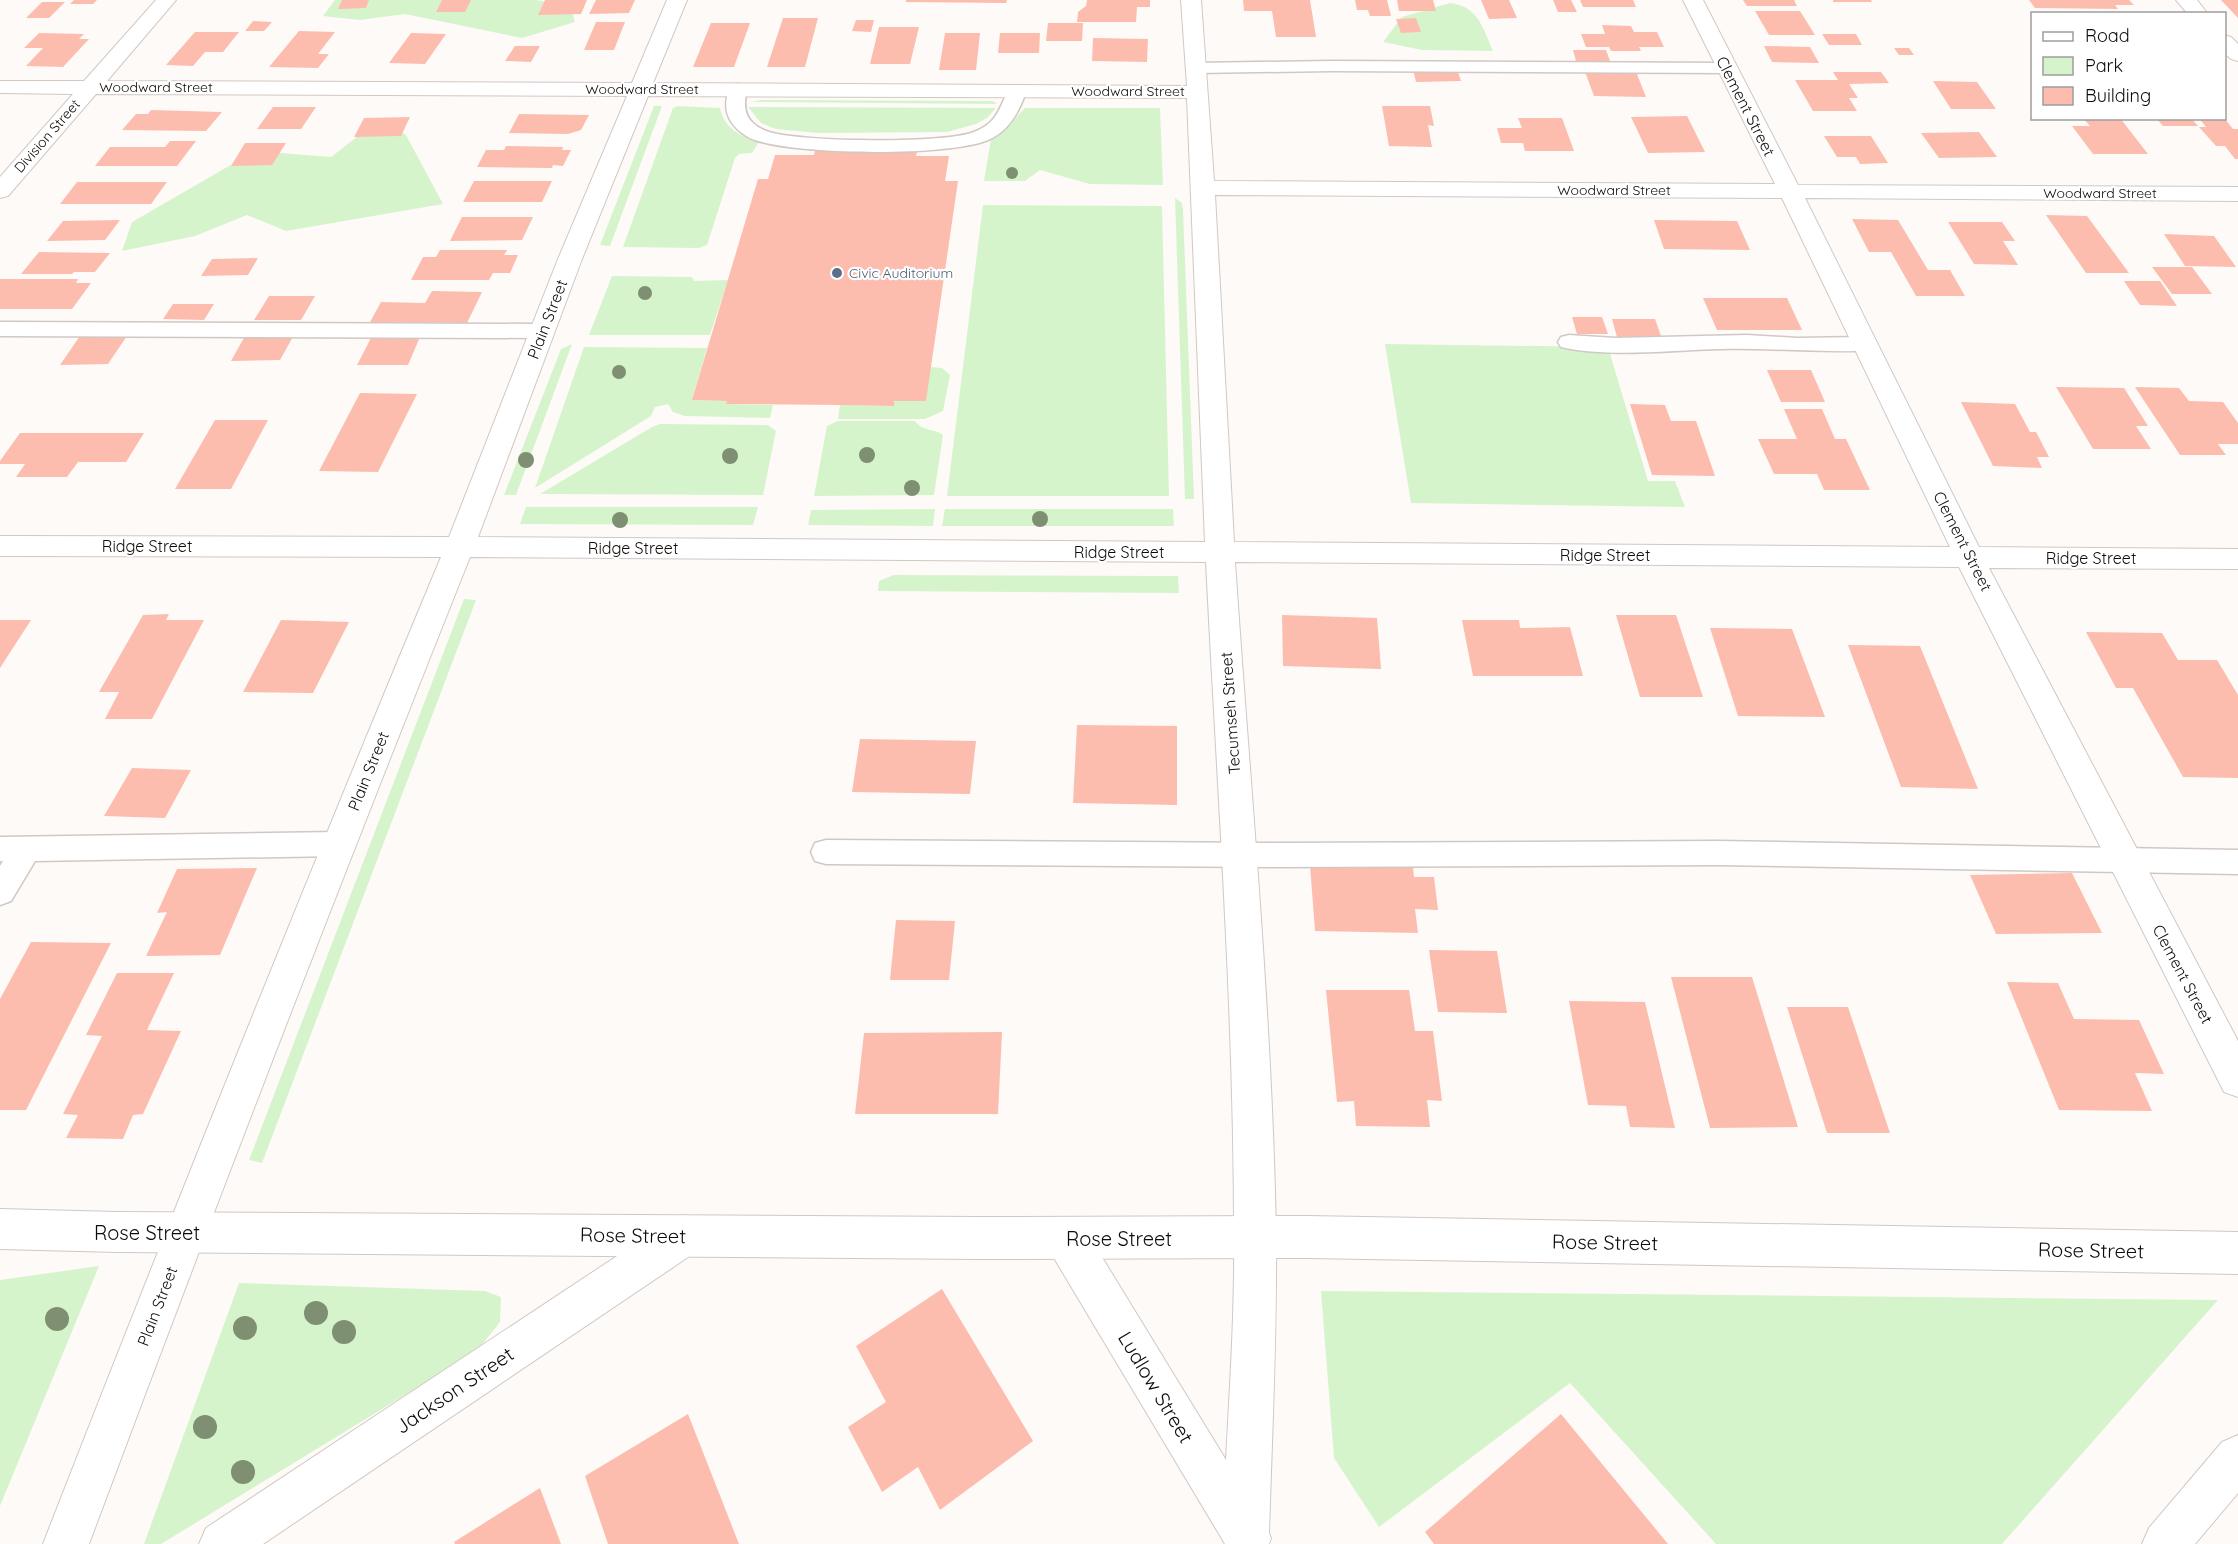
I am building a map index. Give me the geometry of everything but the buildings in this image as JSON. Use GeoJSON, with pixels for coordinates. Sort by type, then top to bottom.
{"type":"FeatureCollection","features":[{"type":"Feature","properties":{"kind":"street","name":"Division Street"},"geometry":{"type":"LineString","coordinates":[[0,191],[166,0]]}},
{"type":"Feature","properties":{"kind":"street","name":"Plain Street"},"geometry":{"type":"LineString","coordinates":[[66,1544],[185,1232],[338,844],[457,547],[476,506],[542,331],[676,0]]}},
{"type":"Feature","properties":{"kind":"street"},"geometry":{"type":"LineString","coordinates":[[1191,0],[1198,92]]}},
{"type":"Feature","properties":{"kind":"street","name":"Clement Street"},"geometry":{"type":"LineString","coordinates":[[1693,0],[1948,510],[1969,558],[2238,1079]]}},
{"type":"Feature","properties":{"kind":"street"},"geometry":{"type":"LineString","coordinates":[[2186,0],[2197,12]]}},
{"type":"Feature","properties":{"kind":"street"},"geometry":{"type":"LineString","coordinates":[[2226,42],[2238,55]]}},
{"type":"Feature","properties":{"kind":"street","name":"Woodward Street"},"geometry":{"type":"LineString","coordinates":[[0,87],[1198,92],[1204,188],[2238,194]]}},
{"type":"Feature","properties":{"kind":"street","name":"Tecumseh Street"},"geometry":{"type":"LineString","coordinates":[[1204,188],[1220,552],[1240,855],[1255,1238]]}},
{"type":"Feature","properties":{"kind":"street","name":"Ridge Street"},"geometry":{"type":"LineString","coordinates":[[0,546],[2238,559]]}},
{"type":"Feature","properties":{"kind":"street","name":"Rose Street"},"geometry":{"type":"LineString","coordinates":[[0,1229],[1255,1238],[2238,1253]]}},
{"type":"Feature","properties":{"kind":"street","name":"Jackson Street"},"geometry":{"type":"LineString","coordinates":[[222,1544],[685,1235]]}},
{"type":"Feature","properties":{"kind":"street","name":"Ludlow Street"},"geometry":{"type":"LineString","coordinates":[[1066,1238],[1249,1540]]}},
{"type":"Feature","properties":{"kind":"street","name":"Ludlow Street"},"geometry":{"type":"LineString","coordinates":[[1249,1540],[1255,1238]]}},
{"type":"Feature","properties":{"kind":"street"},"geometry":{"type":"LineString","coordinates":[[2165,1544],[2238,1458]]}},
{"type":"Feature","properties":{"kind":"lane"},"geometry":{"type":"LineString","coordinates":[[1196,68],[1331,66],[1727,68]]}},
{"type":"Feature","properties":{"kind":"lane"},"geometry":{"type":"LineString","coordinates":[[738,89],[734,104],[739,120],[761,136],[803,144],[952,143],[980,137],[1010,113],[1017,91]]}},
{"type":"Feature","properties":{"kind":"lane"},"geometry":{"type":"LineString","coordinates":[[0,329],[542,331]]}},
{"type":"Feature","properties":{"kind":"lane"},"geometry":{"type":"LineString","coordinates":[[1569,342],[1615,345],[1747,342],[1797,345],[1863,344]]}},
{"type":"Feature","properties":{"kind":"lane"},"geometry":{"type":"LineString","coordinates":[[0,892],[14,848],[338,844]]}},
{"type":"Feature","properties":{"kind":"lane"},"geometry":{"type":"LineString","coordinates":[[826,852],[1240,855],[1718,853],[2238,862]]}},
{"type":"Feature","properties":{"kind":"green space"},"geometry":{"type":"Polygon","coordinates":[[[335,0],[535,0],[570,5],[575,22],[522,38],[405,14],[360,20],[323,16],[335,0]]]}},
{"type":"Feature","properties":{"kind":"green space"},"geometry":{"type":"Polygon","coordinates":[[[1450,3],[1473,13],[1482,26],[1493,51],[1422,50],[1383,42],[1402,17],[1450,3]]]}},
{"type":"Feature","properties":{"kind":"green space"},"geometry":{"type":"Polygon","coordinates":[[[761,100],[993,101],[997,104],[752,102],[761,100]]]}},
{"type":"Feature","properties":{"kind":"green space"},"geometry":{"type":"Polygon","coordinates":[[[654,106],[662,106],[610,246],[600,245],[654,106]]]}},
{"type":"Feature","properties":{"kind":"green space"},"geometry":{"type":"Polygon","coordinates":[[[678,106],[720,108],[725,121],[734,131],[759,142],[752,153],[739,154],[735,158],[707,245],[699,248],[623,247],[673,108],[678,106]]]}},
{"type":"Feature","properties":{"kind":"green space"},"geometry":{"type":"Polygon","coordinates":[[[748,107],[996,108],[987,118],[976,124],[947,132],[818,133],[776,129],[761,123],[748,107]]]}},
{"type":"Feature","properties":{"kind":"green space"},"geometry":{"type":"Polygon","coordinates":[[[1025,108],[1160,108],[1163,185],[1090,184],[1040,170],[1025,181],[984,181],[991,139],[1025,108]]]}},
{"type":"Feature","properties":{"kind":"green space"},"geometry":{"type":"Polygon","coordinates":[[[380,119],[406,135],[443,204],[286,231],[247,215],[195,236],[122,251],[132,222],[255,151],[331,157],[380,119]]]}},
{"type":"Feature","properties":{"kind":"green space"},"geometry":{"type":"Polygon","coordinates":[[[1175,198],[1182,203],[1183,209],[1194,499],[1185,499],[1175,198]]]}},
{"type":"Feature","properties":{"kind":"green space"},"geometry":{"type":"Polygon","coordinates":[[[983,205],[1162,206],[1169,496],[947,496],[983,205]]]}},
{"type":"Feature","properties":{"kind":"green space"},"geometry":{"type":"Polygon","coordinates":[[[612,276],[692,277],[694,281],[728,280],[710,335],[589,335],[612,276]]]}},
{"type":"Feature","properties":{"kind":"green space"},"geometry":{"type":"Polygon","coordinates":[[[572,344],[516,495],[504,495],[561,349],[572,344]]]}},
{"type":"Feature","properties":{"kind":"green space"},"geometry":{"type":"Polygon","coordinates":[[[1385,344],[1608,347],[1648,481],[1675,481],[1685,507],[1411,503],[1385,344]]]}},
{"type":"Feature","properties":{"kind":"green space"},"geometry":{"type":"Polygon","coordinates":[[[584,347],[707,348],[692,400],[727,401],[727,404],[773,405],[770,418],[685,416],[673,412],[668,404],[655,407],[651,416],[535,488],[584,347]]]}},
{"type":"Feature","properties":{"kind":"green space"},"geometry":{"type":"Polygon","coordinates":[[[931,367],[942,368],[950,375],[943,411],[925,419],[838,419],[840,405],[893,406],[894,401],[931,367]]]}},
{"type":"Feature","properties":{"kind":"green space"},"geometry":{"type":"Polygon","coordinates":[[[838,421],[915,421],[921,427],[943,435],[934,495],[814,496],[827,426],[838,421]]]}},
{"type":"Feature","properties":{"kind":"green space"},"geometry":{"type":"Polygon","coordinates":[[[660,424],[768,425],[776,431],[763,495],[540,494],[652,427],[660,424]]]}},
{"type":"Feature","properties":{"kind":"green space"},"geometry":{"type":"Polygon","coordinates":[[[526,507],[758,507],[753,525],[520,524],[526,507]]]}},
{"type":"Feature","properties":{"kind":"green space"},"geometry":{"type":"Polygon","coordinates":[[[935,509],[933,526],[808,525],[811,510],[935,509]]]}},
{"type":"Feature","properties":{"kind":"green space"},"geometry":{"type":"Polygon","coordinates":[[[945,509],[1173,509],[1174,526],[942,526],[945,509]]]}},
{"type":"Feature","properties":{"kind":"green space"},"geometry":{"type":"Polygon","coordinates":[[[894,575],[1178,576],[1179,593],[878,591],[879,581],[894,575]]]}},
{"type":"Feature","properties":{"kind":"green space"},"geometry":{"type":"Polygon","coordinates":[[[464,599],[476,600],[262,1163],[249,1160],[464,599]]]}},
{"type":"Feature","properties":{"kind":"green space"},"geometry":{"type":"Polygon","coordinates":[[[99,1266],[0,1506],[0,1280],[99,1266]]]}},
{"type":"Feature","properties":{"kind":"green space"},"geometry":{"type":"Polygon","coordinates":[[[239,1283],[485,1291],[501,1297],[500,1322],[477,1351],[161,1544],[144,1544],[239,1283]]]}},
{"type":"Feature","properties":{"kind":"green space"},"geometry":{"type":"Polygon","coordinates":[[[1321,1291],[2218,1300],[2002,1544],[1716,1544],[1570,1383],[1379,1527],[1334,1458],[1321,1291]]]}},
{"type":"Feature","properties":{"kind":"place","name":"Civic Auditorium"},"geometry":{"type":"Point","coordinates":[837,273]}}]}
